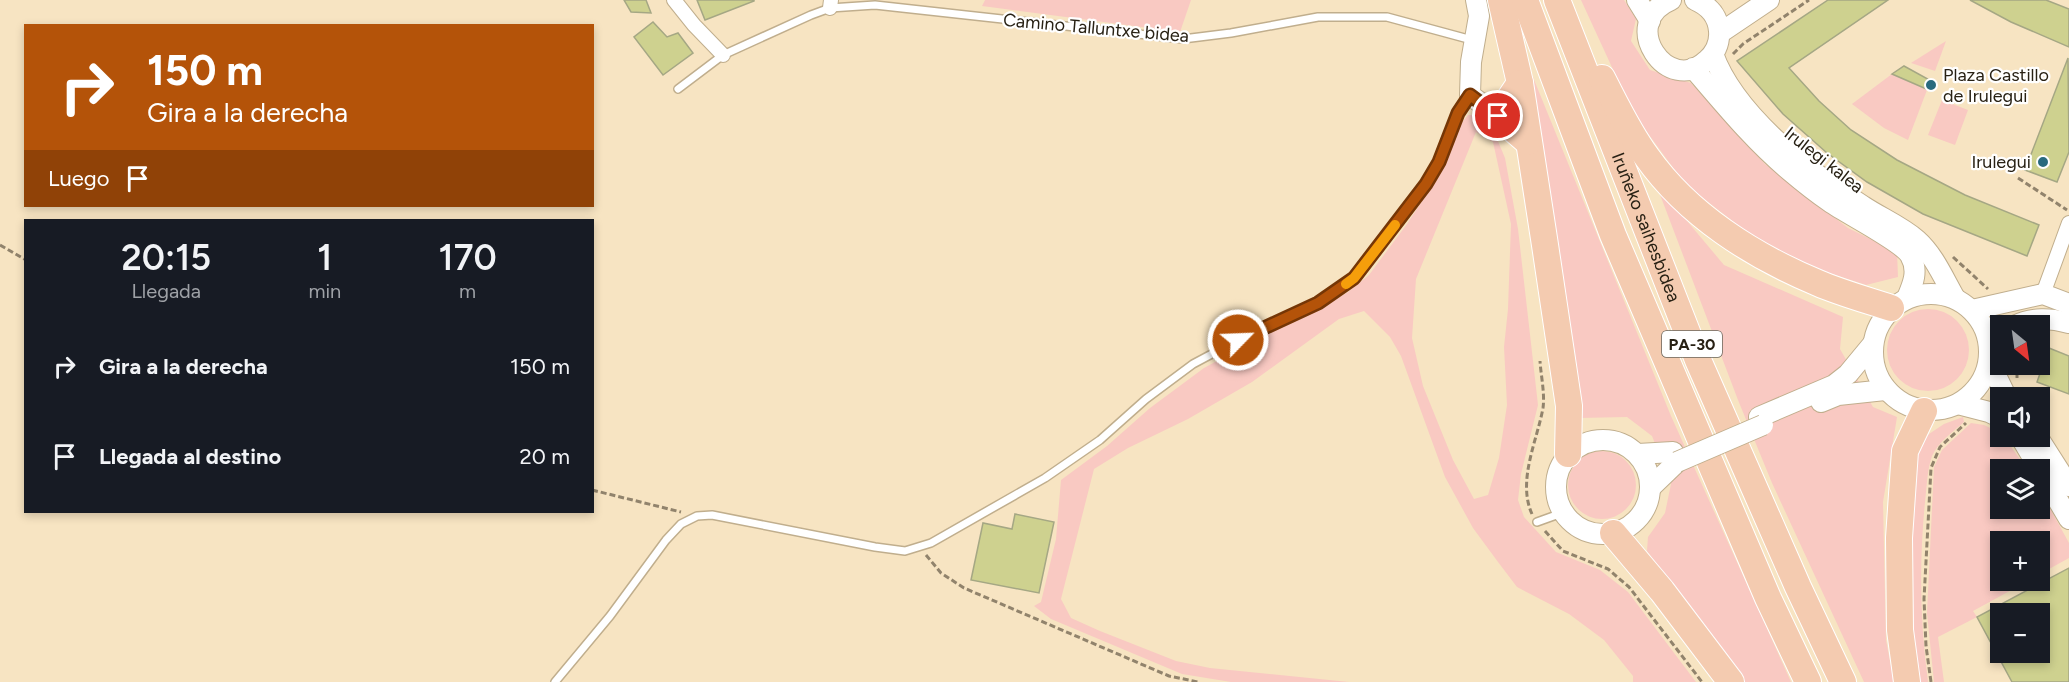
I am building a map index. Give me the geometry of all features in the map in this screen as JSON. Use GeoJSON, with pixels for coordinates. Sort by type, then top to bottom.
{"type":"FeatureCollection","features":[{"type":"Feature","properties":{"kind":"highway"},"geometry":{"type":"LineString","coordinates":[[1501,0],[1520,83],[1569,406],[1568,453]]}},
{"type":"Feature","properties":{"kind":"highway","name":"Iruñeko saihesbidea"},"geometry":{"type":"LineString","coordinates":[[1525,0],[1613,235],[1764,588],[1808,682]]}},
{"type":"Feature","properties":{"kind":"highway","name":"Iruñeko saihesbidea"},"geometry":{"type":"LineString","coordinates":[[1557,0],[1698,360],[1798,587],[1843,682]]}},
{"type":"Feature","properties":{"kind":"highway"},"geometry":{"type":"LineString","coordinates":[[1569,0],[1595,63],[1623,119],[1647,158],[1676,192],[1708,219],[1755,252],[1818,283],[1899,303]]}},
{"type":"Feature","properties":{"kind":"highway"},"geometry":{"type":"LineString","coordinates":[[1520,83],[1498,116],[1528,142]]}},
{"type":"Feature","properties":{"kind":"highway"},"geometry":{"type":"LineString","coordinates":[[1907,682],[1900,630],[1899,538],[1903,473],[1905,451],[1924,411]]}},
{"type":"Feature","properties":{"kind":"highway"},"geometry":{"type":"LineString","coordinates":[[1613,534],[1662,591],[1731,682]]}},
{"type":"Feature","properties":{"kind":"street"},"geometry":{"type":"LineString","coordinates":[[674,0],[694,26],[723,55]]}},
{"type":"Feature","properties":{"kind":"street"},"geometry":{"type":"LineString","coordinates":[[1476,0],[1479,16],[1471,62],[1470,95],[1498,116]]}},
{"type":"Feature","properties":{"kind":"street"},"geometry":{"type":"LineString","coordinates":[[1636,0],[1650,21]]}},
{"type":"Feature","properties":{"kind":"street"},"geometry":{"type":"LineString","coordinates":[[1668,0],[1660,6],[1650,21],[1649,43],[1653,53],[1661,62],[1682,70],[1693,69],[1722,58],[1718,44],[1720,33],[1717,21],[1712,11],[1703,3],[1695,0]]}},
{"type":"Feature","properties":{"kind":"street"},"geometry":{"type":"LineString","coordinates":[[1720,33],[1769,0]]}},
{"type":"Feature","properties":{"kind":"street","name":"Irulegi kalea"},"geometry":{"type":"LineString","coordinates":[[1722,58],[1719,72],[1731,91],[1752,116],[1790,152],[1831,185],[1901,228],[1919,242],[1937,266],[1955,298]]}},
{"type":"Feature","properties":{"kind":"street","name":"Irulegi kalea"},"geometry":{"type":"LineString","coordinates":[[1693,69],[1758,142],[1790,171],[1829,201],[1897,243],[1909,253],[1914,264],[1914,280],[1899,303]]}},
{"type":"Feature","properties":{"kind":"street"},"geometry":{"type":"LineString","coordinates":[[2043,294],[2069,223]]}},
{"type":"Feature","properties":{"kind":"street"},"geometry":{"type":"LineString","coordinates":[[1990,341],[1972,310],[1955,298],[1937,293],[1923,294],[1899,303],[1878,325],[1872,345],[1874,370],[1885,390],[1899,402],[1924,411],[1949,408],[1971,395],[1983,380],[1990,358]]}},
{"type":"Feature","properties":{"kind":"street"},"geometry":{"type":"LineString","coordinates":[[1972,310],[2043,294],[2069,304]]}},
{"type":"Feature","properties":{"kind":"street"},"geometry":{"type":"LineString","coordinates":[[2050,318],[2069,323]]}},
{"type":"Feature","properties":{"kind":"street"},"geometry":{"type":"LineString","coordinates":[[1638,454],[1675,457],[1761,421],[1834,385],[1848,374],[1872,345]]}},
{"type":"Feature","properties":{"kind":"street"},"geometry":{"type":"LineString","coordinates":[[1761,421],[1838,395],[1885,390]]}},
{"type":"Feature","properties":{"kind":"street"},"geometry":{"type":"LineString","coordinates":[[1958,404],[1990,412]]}},
{"type":"Feature","properties":{"kind":"street"},"geometry":{"type":"LineString","coordinates":[[1651,486],[1647,468],[1638,454],[1626,445],[1611,440],[1591,440],[1568,453],[1556,475],[1555,496],[1562,513],[1576,527],[1596,534],[1613,534],[1629,526],[1643,513],[1651,486],[1675,457]]}},
{"type":"Feature","properties":{"kind":"street"},"geometry":{"type":"LineString","coordinates":[[2026,447],[2069,519]]}},
{"type":"Feature","properties":{"kind":"street"},"geometry":{"type":"LineString","coordinates":[[2044,447],[2069,486]]}},
{"type":"Feature","properties":{"kind":"lane","name":"Camino Talluntxe bidea"},"geometry":{"type":"LineString","coordinates":[[678,89],[723,55],[830,4],[875,5],[1183,39],[1318,17],[1387,17],[1475,41]]}},
{"type":"Feature","properties":{"kind":"lane"},"geometry":{"type":"LineString","coordinates":[[555,682],[610,616],[666,540],[681,524],[698,516],[712,515],[904,551],[931,543],[1044,478],[1100,440],[1146,399],[1193,364],[1238,340],[1318,303],[1354,278],[1426,184],[1439,162],[1458,113],[1470,95]]}},
{"type":"Feature","properties":{"kind":"lane"},"geometry":{"type":"LineString","coordinates":[[1537,522],[1562,513]]}},
{"type":"Feature","properties":{"kind":"path"},"geometry":{"type":"LineString","coordinates":[[1722,58],[1809,0]]}},
{"type":"Feature","properties":{"kind":"path"},"geometry":{"type":"LineString","coordinates":[[2019,178],[2069,212]]}},
{"type":"Feature","properties":{"kind":"path"},"geometry":{"type":"LineString","coordinates":[[0,245],[24,259]]}},
{"type":"Feature","properties":{"kind":"path"},"geometry":{"type":"LineString","coordinates":[[1949,253],[1986,286],[2000,303]]}},
{"type":"Feature","properties":{"kind":"path"},"geometry":{"type":"LineString","coordinates":[[1931,682],[1926,645],[1924,599],[1931,468],[1940,447],[1971,420]]}},
{"type":"Feature","properties":{"kind":"path"},"geometry":{"type":"LineString","coordinates":[[594,490],[698,516]]}},
{"type":"Feature","properties":{"kind":"path"},"geometry":{"type":"LineString","coordinates":[[919,547],[941,573],[964,588],[1169,676],[1198,682]]}},
{"type":"Feature","properties":{"kind":"shaded area"},"geometry":{"type":"Polygon","coordinates":[[[985,0],[1191,0],[1180,32],[982,6],[985,0]]]}},
{"type":"Feature","properties":{"kind":"shaded area"},"geometry":{"type":"Polygon","coordinates":[[[1581,0],[1624,0],[1636,19],[1631,41],[1650,70],[1691,83],[1765,164],[1848,228],[1897,252],[1898,277],[1866,285],[1799,263],[1749,234],[1685,184],[1633,113],[1581,0]]]}},
{"type":"Feature","properties":{"kind":"shaded area"},"geometry":{"type":"Polygon","coordinates":[[[1946,41],[1935,71],[1911,63],[1946,41]]]}},
{"type":"Feature","properties":{"kind":"shaded area"},"geometry":{"type":"Polygon","coordinates":[[[1528,65],[1671,416],[1791,682],[1745,682],[1647,551],[1648,537],[1665,513],[1671,484],[1652,436],[1627,417],[1579,418],[1528,65]]]}},
{"type":"Feature","properties":{"kind":"shaded area"},"geometry":{"type":"Polygon","coordinates":[[[1892,74],[1927,90],[1908,140],[1884,128],[1852,104],[1892,74]]]}},
{"type":"Feature","properties":{"kind":"shaded area"},"geometry":{"type":"Polygon","coordinates":[[[1942,100],[1968,110],[1955,145],[1928,135],[1942,100]]]}},
{"type":"Feature","properties":{"kind":"shaded area"},"geometry":{"type":"Polygon","coordinates":[[[1468,115],[1477,115],[1495,134],[1505,158],[1518,229],[1538,405],[1521,474],[1518,500],[1524,517],[1556,552],[1600,570],[1628,592],[1696,682],[1633,682],[1633,676],[1604,640],[1569,614],[1517,587],[1473,528],[1445,477],[1401,356],[1390,337],[1364,311],[1339,319],[1252,382],[1188,419],[1128,448],[1094,469],[1061,599],[1071,618],[1176,661],[1210,668],[1349,682],[1231,682],[1182,674],[1051,619],[1034,606],[1041,602],[1056,539],[1061,480],[1107,446],[1150,408],[1204,368],[1306,316],[1348,292],[1369,275],[1407,224],[1437,178],[1459,126],[1468,115]],[[1476,132],[1416,279],[1412,338],[1423,386],[1453,460],[1474,499],[1488,495],[1499,458],[1507,405],[1504,347],[1508,309],[1511,224],[1493,142],[1476,132]]]}},
{"type":"Feature","properties":{"kind":"shaded area"},"geometry":{"type":"Polygon","coordinates":[[[1656,184],[1724,265],[1843,317],[1840,349],[1873,407],[1897,417],[1883,502],[1886,640],[1894,682],[1864,682],[1772,483],[1656,184]]]}},
{"type":"Feature","properties":{"kind":"shaded area"},"geometry":{"type":"Polygon","coordinates":[[[1928,309],[1944,313],[1957,321],[1965,334],[1969,350],[1965,366],[1957,379],[1944,387],[1928,391],[1912,387],[1899,379],[1891,366],[1887,350],[1891,334],[1899,321],[1912,313],[1928,309]]]}},
{"type":"Feature","properties":{"kind":"shaded area"},"geometry":{"type":"Polygon","coordinates":[[[1963,417],[1964,422],[1938,446],[1930,461],[1928,472],[1921,570],[1928,682],[1918,682],[1913,647],[1908,569],[1916,453],[1929,434],[1944,424],[1963,417]]]}},
{"type":"Feature","properties":{"kind":"shaded area"},"geometry":{"type":"Polygon","coordinates":[[[1971,423],[1990,428],[1990,447],[2011,447],[2020,459],[1990,459],[1990,519],[2050,519],[2050,508],[2069,543],[2069,558],[2050,568],[2050,531],[1990,531],[1990,591],[2010,591],[1973,611],[1977,617],[1938,637],[1944,682],[1934,682],[1927,613],[1934,467],[1942,450],[1971,423]]]}},
{"type":"Feature","properties":{"kind":"shaded area"},"geometry":{"type":"Polygon","coordinates":[[[1609,451],[1621,457],[1630,466],[1636,478],[1634,498],[1626,509],[1609,519],[1595,519],[1578,509],[1570,498],[1568,478],[1578,461],[1589,453],[1609,451]]]}},
{"type":"Feature","properties":{"kind":"building"},"geometry":{"type":"Polygon","coordinates":[[[624,0],[646,0],[651,13],[631,12],[624,0]]]}},
{"type":"Feature","properties":{"kind":"building"},"geometry":{"type":"Polygon","coordinates":[[[697,0],[754,0],[754,1],[705,20],[697,0]]]}},
{"type":"Feature","properties":{"kind":"building"},"geometry":{"type":"Polygon","coordinates":[[[1828,0],[1888,0],[1789,68],[1819,101],[1851,130],[1897,160],[1965,195],[2039,225],[2027,256],[1923,214],[1867,182],[1827,153],[1783,114],[1737,61],[1828,0]]]}},
{"type":"Feature","properties":{"kind":"building"},"geometry":{"type":"Polygon","coordinates":[[[1970,0],[2046,0],[2069,9],[2069,47],[2011,22],[1970,0]]]}},
{"type":"Feature","properties":{"kind":"building"},"geometry":{"type":"Polygon","coordinates":[[[653,22],[667,37],[678,33],[693,53],[663,75],[634,37],[653,22]]]}},
{"type":"Feature","properties":{"kind":"building"},"geometry":{"type":"Polygon","coordinates":[[[2068,58],[2069,152],[2057,182],[2025,170],[2068,58]]]}},
{"type":"Feature","properties":{"kind":"building"},"geometry":{"type":"Polygon","coordinates":[[[1904,66],[1935,83],[1931,91],[1892,74],[1904,66]]]}},
{"type":"Feature","properties":{"kind":"building"},"geometry":{"type":"Polygon","coordinates":[[[2050,348],[2069,356],[2069,394],[2037,382],[2039,375],[2050,375],[2050,348]]]}},
{"type":"Feature","properties":{"kind":"building"},"geometry":{"type":"Polygon","coordinates":[[[1015,514],[1054,522],[1039,593],[971,580],[983,523],[1012,529],[1015,514]]]}},
{"type":"Feature","properties":{"kind":"building"},"geometry":{"type":"Polygon","coordinates":[[[2069,568],[2069,682],[2012,682],[2002,663],[2050,663],[2050,603],[2003,603],[2026,591],[2050,591],[2050,578],[2069,568]]]}},
{"type":"Feature","properties":{"kind":"building"},"geometry":{"type":"Polygon","coordinates":[[[1990,610],[1990,641],[1977,617],[1990,610]]]}},
{"type":"Feature","properties":{"kind":"slow traffic"},"geometry":{"type":"LineString","coordinates":[[1346,284],[1354,278],[1395,225]]}},
{"type":"Feature","properties":{"kind":"place","name":"Plaza Castillo de Irulegui"},"geometry":{"type":"Point","coordinates":[1931,85]}},
{"type":"Feature","properties":{"kind":"place","name":"Irulegui"},"geometry":{"type":"Point","coordinates":[2043,162]}},
{"type":"Feature","properties":{"kind":"route"},"geometry":{"type":"LineString","coordinates":[[1238,340],[1318,303],[1354,278],[1426,184],[1439,162],[1458,113],[1470,95],[1498,116]]}}]}
